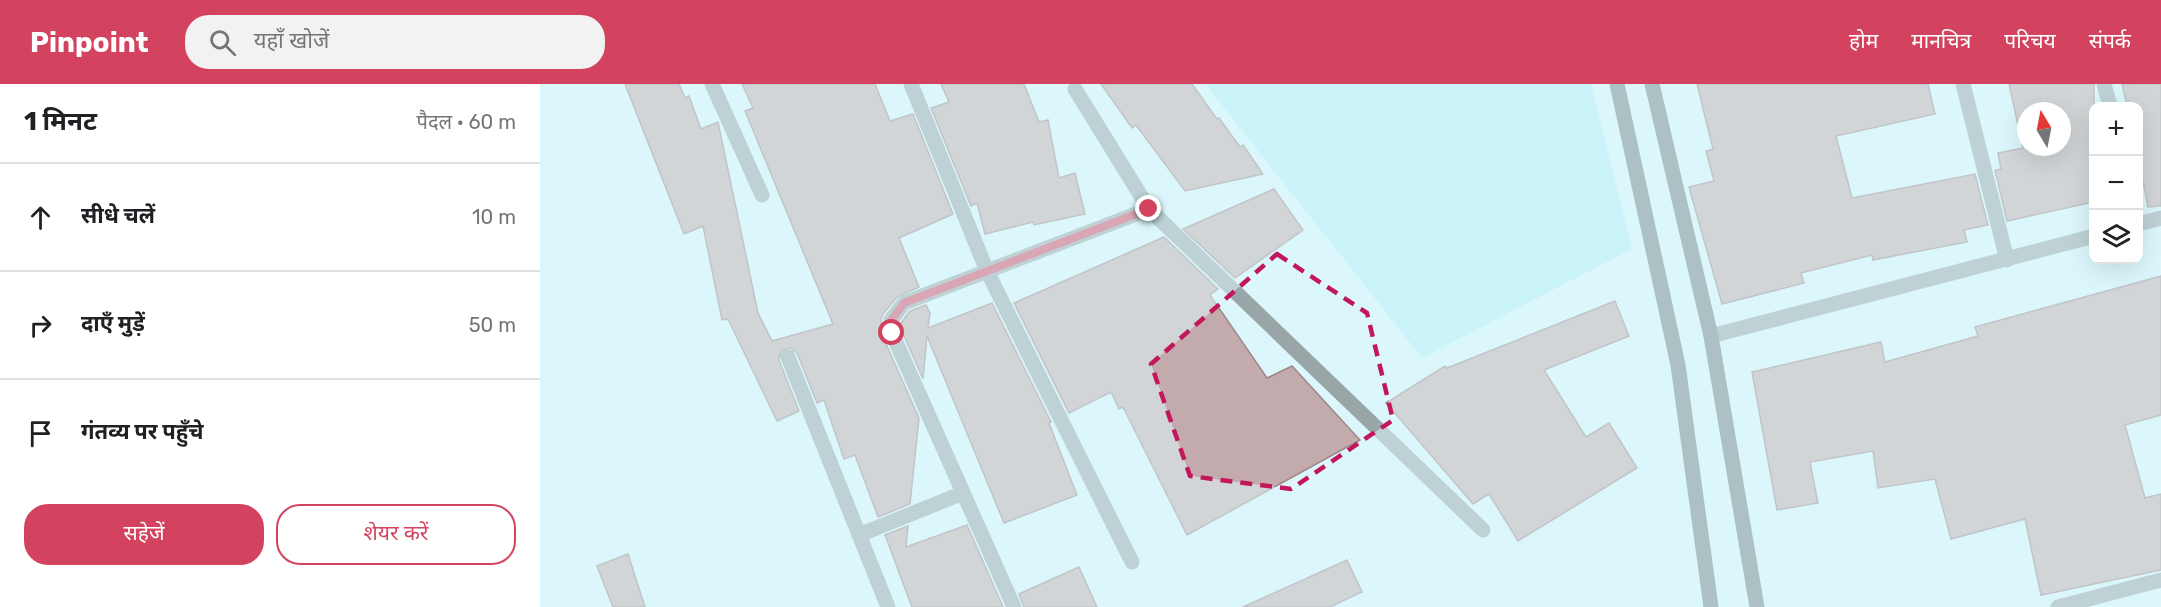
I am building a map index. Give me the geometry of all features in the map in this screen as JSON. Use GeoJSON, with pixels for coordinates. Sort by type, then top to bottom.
{"type":"FeatureCollection","features":[{"type":"Feature","properties":{"kind":"street"},"geometry":{"type":"LineString","coordinates":[[712,84],[762,195]]}},
{"type":"Feature","properties":{"kind":"street"},"geometry":{"type":"LineString","coordinates":[[911,84],[987,271],[1132,562]]}},
{"type":"Feature","properties":{"kind":"street"},"geometry":{"type":"LineString","coordinates":[[1617,84],[1678,365],[1711,607]]}},
{"type":"Feature","properties":{"kind":"street"},"geometry":{"type":"LineString","coordinates":[[1652,84],[1712,336],[1757,607]]}},
{"type":"Feature","properties":{"kind":"street"},"geometry":{"type":"LineString","coordinates":[[1963,84],[2007,260]]}},
{"type":"Feature","properties":{"kind":"street"},"geometry":{"type":"LineString","coordinates":[[2104,84],[2109,102]]}},
{"type":"Feature","properties":{"kind":"street"},"geometry":{"type":"LineString","coordinates":[[1075,89],[1149,209],[1483,530]]}},
{"type":"Feature","properties":{"kind":"street"},"geometry":{"type":"LineString","coordinates":[[1014,607],[892,333],[891,321],[904,303],[1149,209]]}},
{"type":"Feature","properties":{"kind":"street"},"geometry":{"type":"LineString","coordinates":[[2143,223],[2161,218]]}},
{"type":"Feature","properties":{"kind":"street"},"geometry":{"type":"LineString","coordinates":[[1712,336],[2089,237]]}},
{"type":"Feature","properties":{"kind":"street"},"geometry":{"type":"LineString","coordinates":[[788,357],[888,607]]}},
{"type":"Feature","properties":{"kind":"street"},"geometry":{"type":"LineString","coordinates":[[859,535],[963,493]]}},
{"type":"Feature","properties":{"kind":"street"},"geometry":{"type":"LineString","coordinates":[[2058,607],[2161,580]]}},
{"type":"Feature","properties":{"kind":"highlighted area"},"geometry":{"type":"Polygon","coordinates":[[[1277,254],[1367,313],[1393,420],[1291,489],[1190,476],[1151,364],[1277,254]]]}},
{"type":"Feature","properties":{"kind":"shaded area"},"geometry":{"type":"Polygon","coordinates":[[[1205,84],[1591,84],[1632,249],[1422,358],[1205,84]]]}},
{"type":"Feature","properties":{"kind":"building"},"geometry":{"type":"Polygon","coordinates":[[[625,84],[679,84],[685,98],[689,96],[701,129],[718,122],[758,313],[772,341],[833,324],[745,111],[753,108],[742,84],[875,84],[890,121],[913,114],[953,214],[899,238],[919,287],[897,297],[881,320],[883,337],[919,418],[910,504],[878,517],[855,455],[844,459],[824,400],[817,403],[797,353],[790,348],[781,351],[779,360],[799,411],[777,421],[728,319],[722,320],[703,226],[684,234],[625,84]]]}},
{"type":"Feature","properties":{"kind":"building"},"geometry":{"type":"Polygon","coordinates":[[[941,84],[1024,84],[1039,122],[1048,120],[1059,178],[1075,173],[1085,214],[1034,225],[1033,222],[985,234],[977,203],[971,206],[931,108],[949,102],[941,84]]]}},
{"type":"Feature","properties":{"kind":"building"},"geometry":{"type":"Polygon","coordinates":[[[1101,84],[1192,84],[1240,147],[1243,145],[1263,174],[1185,191],[1136,125],[1132,128],[1101,84]]]}},
{"type":"Feature","properties":{"kind":"building"},"geometry":{"type":"Polygon","coordinates":[[[1697,84],[1928,84],[1935,114],[1836,136],[1852,198],[1975,174],[1988,225],[1964,230],[1967,242],[1873,260],[1872,255],[1801,273],[1804,283],[1722,304],[1689,187],[1714,181],[1706,151],[1713,149],[1697,84]]]}},
{"type":"Feature","properties":{"kind":"building"},"geometry":{"type":"Polygon","coordinates":[[[2009,84],[2094,84],[2094,102],[2089,102],[2089,203],[2007,221],[1995,170],[2001,169],[1998,153],[2017,149],[2017,156],[2071,156],[2071,102],[2017,102],[2017,121],[2009,84]]]}},
{"type":"Feature","properties":{"kind":"building"},"geometry":{"type":"Polygon","coordinates":[[[2122,84],[2161,84],[2161,206],[2148,207],[2143,181],[2143,102],[2126,102],[2122,84]]]}},
{"type":"Feature","properties":{"kind":"building"},"geometry":{"type":"Polygon","coordinates":[[[1274,189],[1303,230],[1235,278],[1183,229],[1274,189]]]}},
{"type":"Feature","properties":{"kind":"building"},"geometry":{"type":"Polygon","coordinates":[[[1164,237],[1218,289],[1210,295],[1267,378],[1292,366],[1360,440],[1187,535],[1123,407],[1119,409],[1111,392],[1069,413],[1014,303],[1164,237]]]}},
{"type":"Feature","properties":{"kind":"building"},"geometry":{"type":"Polygon","coordinates":[[[2161,276],[2161,415],[2125,425],[2145,498],[2161,494],[2161,570],[2041,595],[2025,519],[1951,539],[1935,479],[1878,488],[1873,451],[1810,462],[1818,503],[1777,510],[1752,372],[1881,342],[1885,362],[1978,336],[1975,327],[2161,276]]]}},
{"type":"Feature","properties":{"kind":"building"},"geometry":{"type":"Polygon","coordinates":[[[1615,301],[1629,336],[1544,370],[1586,437],[1609,423],[1637,468],[1518,541],[1489,494],[1473,504],[1386,403],[1445,366],[1447,368],[1615,301]]]}},
{"type":"Feature","properties":{"kind":"building"},"geometry":{"type":"Polygon","coordinates":[[[992,303],[1051,422],[1049,423],[1077,495],[1004,523],[927,336],[923,379],[902,331],[901,323],[910,311],[926,305],[930,313],[928,328],[992,303]]]}},
{"type":"Feature","properties":{"kind":"building"},"geometry":{"type":"Polygon","coordinates":[[[967,525],[1003,607],[912,607],[885,535],[908,526],[906,547],[967,525]]]}},
{"type":"Feature","properties":{"kind":"building"},"geometry":{"type":"Polygon","coordinates":[[[628,554],[645,607],[613,607],[597,566],[628,554]]]}},
{"type":"Feature","properties":{"kind":"building"},"geometry":{"type":"Polygon","coordinates":[[[1347,560],[1362,592],[1330,607],[1243,607],[1347,560]]]}},
{"type":"Feature","properties":{"kind":"building"},"geometry":{"type":"Polygon","coordinates":[[[1079,567],[1097,607],[1024,607],[1019,594],[1079,567]]]}},
{"type":"Feature","properties":{"kind":"route"},"geometry":{"type":"LineString","coordinates":[[892,333],[891,321],[904,303],[1149,209]]}}]}
